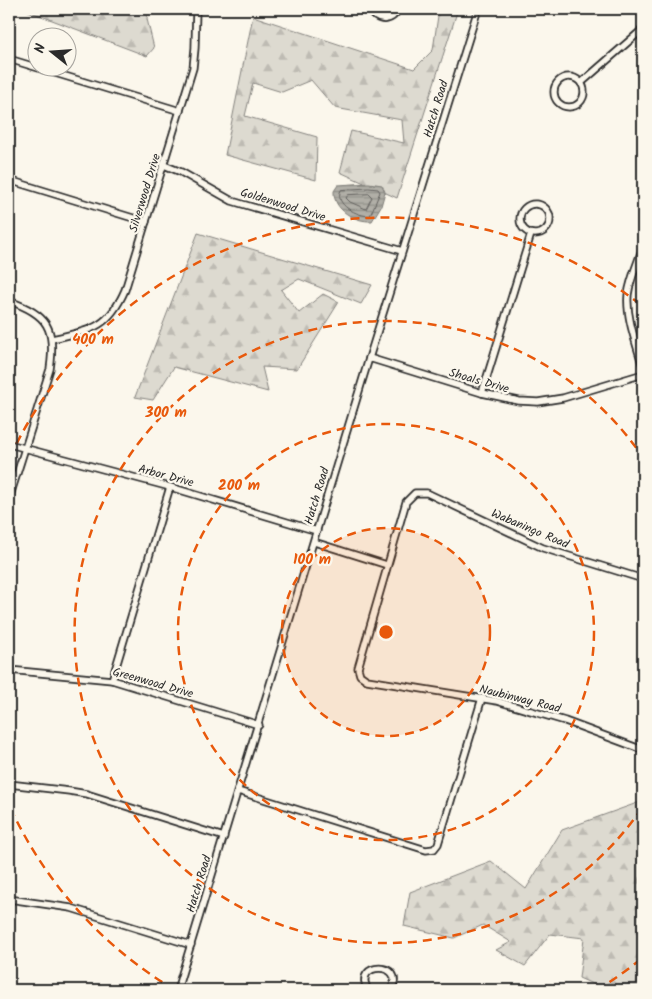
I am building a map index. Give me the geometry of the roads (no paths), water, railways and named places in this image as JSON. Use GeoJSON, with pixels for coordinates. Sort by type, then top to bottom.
{"type":"FeatureCollection","features":[{"type":"Feature","properties":{"kind":"street","name":"Silverwood Drive"},"geometry":{"type":"LineString","coordinates":[[52,339],[90,330],[103,323],[111,314],[125,290],[164,165],[194,58],[196,9]]}},
{"type":"Feature","properties":{"kind":"street"},"geometry":{"type":"LineString","coordinates":[[370,9],[376,18],[384,20],[394,16],[398,9]]}},
{"type":"Feature","properties":{"kind":"street","name":"Hatch Road"},"geometry":{"type":"LineString","coordinates":[[177,990],[369,358],[478,9]]}},
{"type":"Feature","properties":{"kind":"street"},"geometry":{"type":"LineString","coordinates":[[581,83],[643,29]]}},
{"type":"Feature","properties":{"kind":"street"},"geometry":{"type":"LineString","coordinates":[[9,59],[180,111]]}},
{"type":"Feature","properties":{"kind":"street"},"geometry":{"type":"LineString","coordinates":[[570,77],[581,83],[583,95],[576,105],[568,107],[557,101],[554,89],[562,79],[570,77]]}},
{"type":"Feature","properties":{"kind":"street","name":"Goldenwood Drive"},"geometry":{"type":"LineString","coordinates":[[164,165],[232,201],[402,252]]}},
{"type":"Feature","properties":{"kind":"street"},"geometry":{"type":"LineString","coordinates":[[9,180],[146,222]]}},
{"type":"Feature","properties":{"kind":"street"},"geometry":{"type":"LineString","coordinates":[[534,204],[544,207],[549,216],[548,226],[541,233],[531,234],[523,229],[520,215],[525,208],[534,204]]}},
{"type":"Feature","properties":{"kind":"street"},"geometry":{"type":"LineString","coordinates":[[482,393],[531,234]]}},
{"type":"Feature","properties":{"kind":"street"},"geometry":{"type":"LineString","coordinates":[[643,247],[630,288],[628,304],[643,367]]}},
{"type":"Feature","properties":{"kind":"street"},"geometry":{"type":"LineString","coordinates":[[9,301],[34,311],[47,326],[52,339],[53,349],[50,369],[9,498]]}},
{"type":"Feature","properties":{"kind":"street","name":"Shoals Drive"},"geometry":{"type":"LineString","coordinates":[[369,358],[482,393],[519,401],[549,401],[563,398],[643,374]]}},
{"type":"Feature","properties":{"kind":"street","name":"Arbor Drive"},"geometry":{"type":"LineString","coordinates":[[9,444],[170,487],[318,531]]}},
{"type":"Feature","properties":{"kind":"street"},"geometry":{"type":"LineString","coordinates":[[112,680],[170,487]]}},
{"type":"Feature","properties":{"kind":"street","name":"Wabaningo Road"},"geometry":{"type":"LineString","coordinates":[[387,565],[406,502],[412,495],[421,492],[427,493],[542,548],[643,579]]}},
{"type":"Feature","properties":{"kind":"street"},"geometry":{"type":"LineString","coordinates":[[314,542],[387,565]]}},
{"type":"Feature","properties":{"kind":"street","name":"Naubinway Road"},"geometry":{"type":"LineString","coordinates":[[387,565],[358,664],[360,675],[370,681],[497,701],[565,721],[643,750]]}},
{"type":"Feature","properties":{"kind":"street","name":"Greenwood Drive"},"geometry":{"type":"LineString","coordinates":[[9,670],[112,680],[259,725]]}},
{"type":"Feature","properties":{"kind":"street"},"geometry":{"type":"LineString","coordinates":[[238,791],[426,850],[434,849],[438,844],[482,698]]}},
{"type":"Feature","properties":{"kind":"street"},"geometry":{"type":"LineString","coordinates":[[9,784],[68,790],[87,794],[224,837]]}},
{"type":"Feature","properties":{"kind":"street"},"geometry":{"type":"LineString","coordinates":[[9,899],[71,908],[191,945]]}},
{"type":"Feature","properties":{"kind":"street"},"geometry":{"type":"LineString","coordinates":[[368,990],[365,982],[367,975],[371,970],[378,967],[388,970],[392,976],[394,983],[390,990]]}},
{"type":"Feature","properties":{"kind":"water"},"geometry":{"type":"Polygon","coordinates":[[[369,183],[382,185],[385,192],[381,206],[372,221],[352,217],[337,204],[334,191],[338,185],[369,183]]]}}]}
